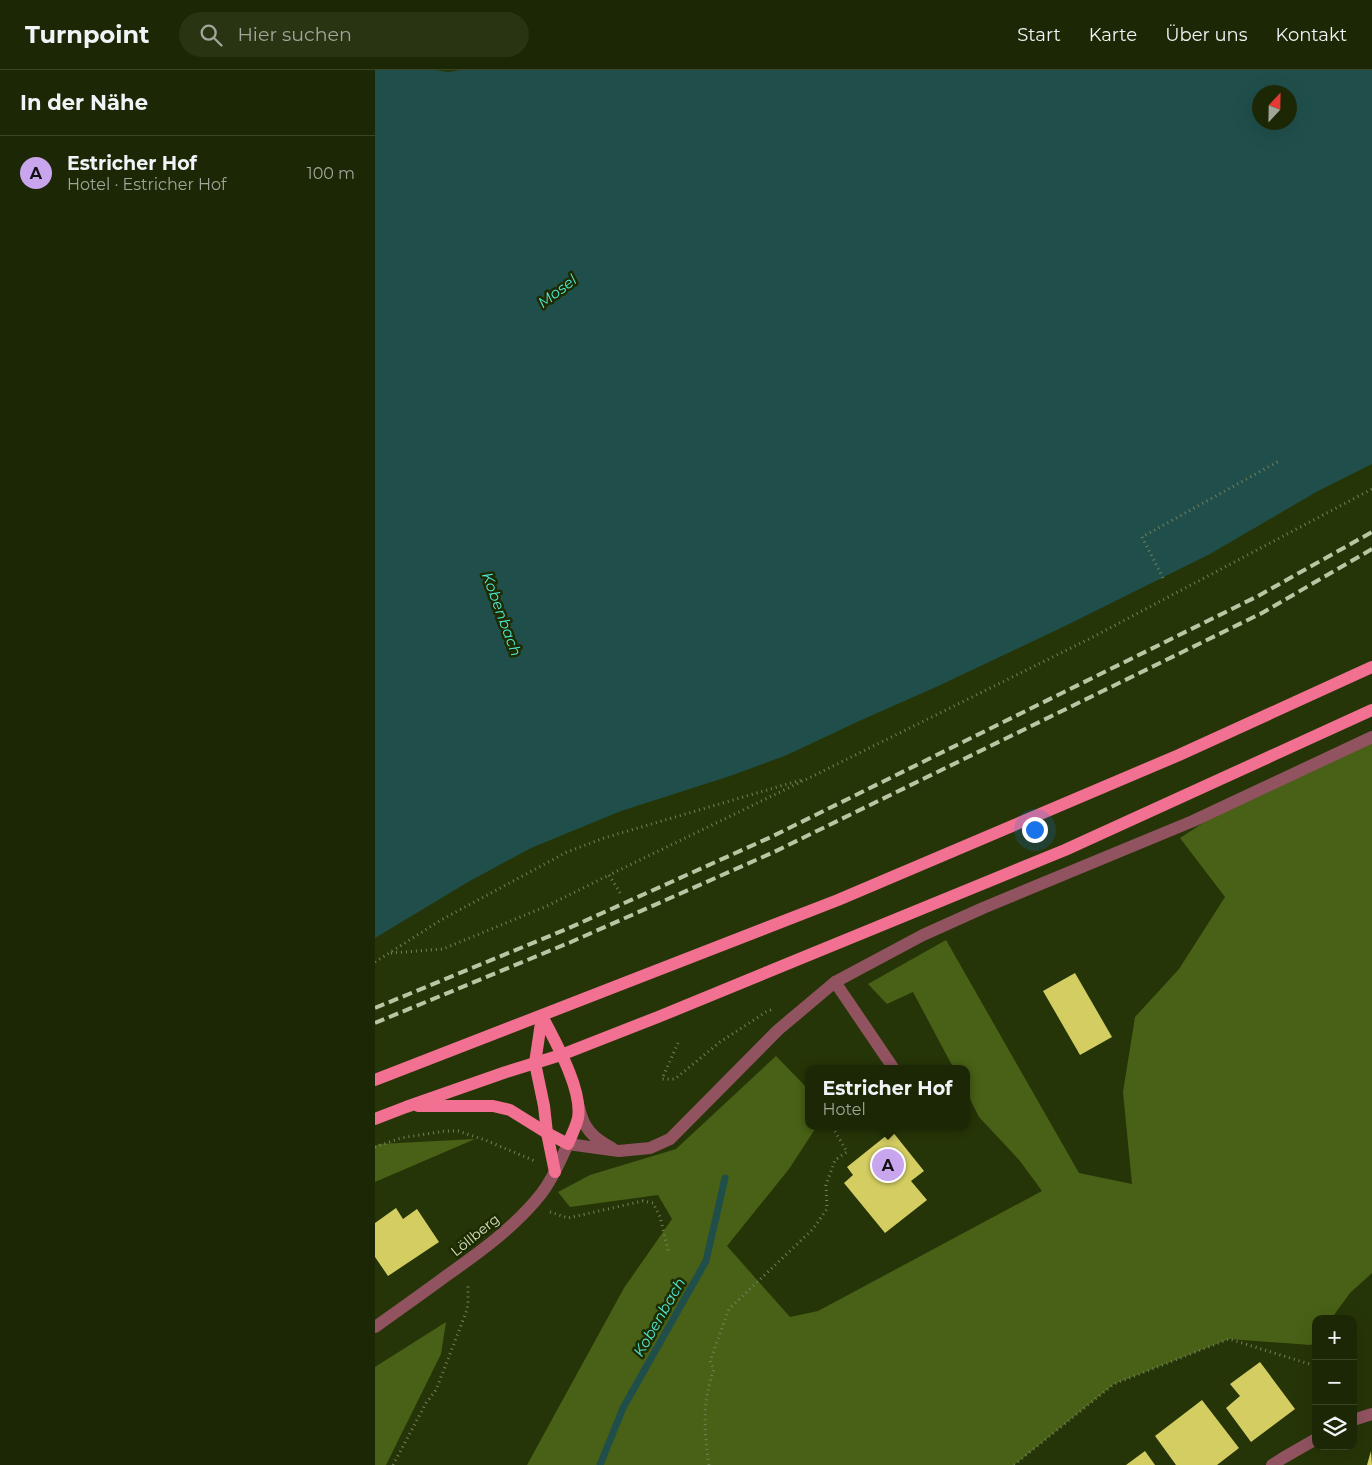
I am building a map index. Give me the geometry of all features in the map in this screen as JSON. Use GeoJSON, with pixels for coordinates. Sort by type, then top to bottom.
{"type":"FeatureCollection","features":[{"type":"Feature","properties":{"kind":"main road"},"geometry":{"type":"LineString","coordinates":[[375,1080],[838,900],[1179,755],[1372,667]]}},
{"type":"Feature","properties":{"kind":"main road"},"geometry":{"type":"LineString","coordinates":[[375,1119],[561,1055],[658,1017],[1065,850],[1372,710]]}},
{"type":"Feature","properties":{"kind":"main road"},"geometry":{"type":"LineString","coordinates":[[406,1107],[493,1106],[510,1110],[568,1144],[578,1119],[578,1105],[574,1087],[542,1016]]}},
{"type":"Feature","properties":{"kind":"main road"},"geometry":{"type":"LineString","coordinates":[[542,1016],[535,1063],[555,1172]]}},
{"type":"Feature","properties":{"kind":"street"},"geometry":{"type":"LineString","coordinates":[[568,1144],[619,1151],[650,1148],[670,1139],[778,1030],[835,982],[923,935],[983,908],[1193,821],[1372,738]]}},
{"type":"Feature","properties":{"kind":"street"},"geometry":{"type":"LineString","coordinates":[[835,982],[891,1065]]}},
{"type":"Feature","properties":{"kind":"street"},"geometry":{"type":"LineString","coordinates":[[578,1105],[581,1118],[598,1141],[619,1151]]}},
{"type":"Feature","properties":{"kind":"street","name":"Löllberg"},"geometry":{"type":"LineString","coordinates":[[375,1327],[465,1263],[523,1215],[542,1193],[555,1172],[568,1144]]}},
{"type":"Feature","properties":{"kind":"street"},"geometry":{"type":"LineString","coordinates":[[1357,1419],[1372,1414]]}},
{"type":"Feature","properties":{"kind":"street"},"geometry":{"type":"LineString","coordinates":[[1272,1465],[1312,1442]]}},
{"type":"Feature","properties":{"kind":"path"},"geometry":{"type":"LineString","coordinates":[[1163,578],[1142,537],[1279,461]]}},
{"type":"Feature","properties":{"kind":"path"},"geometry":{"type":"LineString","coordinates":[[390,954],[443,949],[547,906],[1091,638],[1372,488]]}},
{"type":"Feature","properties":{"kind":"path"},"geometry":{"type":"LineString","coordinates":[[375,962],[441,920],[567,852],[604,838],[811,777]]}},
{"type":"Feature","properties":{"kind":"path"},"geometry":{"type":"LineString","coordinates":[[609,875],[620,893]]}},
{"type":"Feature","properties":{"kind":"path"},"geometry":{"type":"LineString","coordinates":[[678,1043],[662,1079],[675,1079],[720,1042],[765,1012],[775,1009],[795,1014]]}},
{"type":"Feature","properties":{"kind":"path"},"geometry":{"type":"LineString","coordinates":[[709,1465],[705,1415],[709,1383],[714,1369],[710,1361],[729,1309],[813,1229],[827,1208],[826,1185],[835,1160],[847,1152],[834,1130]]}},
{"type":"Feature","properties":{"kind":"path"},"geometry":{"type":"LineString","coordinates":[[375,1147],[401,1138],[445,1131],[458,1131],[485,1140],[555,1172]]}},
{"type":"Feature","properties":{"kind":"path"},"geometry":{"type":"LineString","coordinates":[[536,1200],[551,1213],[568,1218],[643,1201],[653,1203],[660,1217],[669,1254]]}},
{"type":"Feature","properties":{"kind":"path"},"geometry":{"type":"LineString","coordinates":[[393,1465],[426,1403],[436,1390],[467,1310],[469,1302],[468,1278],[465,1263]]}},
{"type":"Feature","properties":{"kind":"path"},"geometry":{"type":"LineString","coordinates":[[1014,1465],[1114,1384],[1229,1338],[1312,1365]]}},
{"type":"Feature","properties":{"kind":"green space"},"geometry":{"type":"Polygon","coordinates":[[[1372,743],[1372,1273],[1350,1293],[1334,1315],[1312,1315],[1311,1345],[1229,1339],[1114,1384],[1014,1465],[527,1465],[624,1288],[672,1219],[658,1195],[570,1207],[558,1192],[590,1175],[676,1149],[776,1056],[805,1086],[805,1130],[814,1130],[789,1169],[727,1246],[790,1317],[818,1311],[1042,1191],[1020,1161],[979,1117],[970,1099],[970,1065],[952,1065],[913,992],[887,1004],[868,984],[946,940],[1079,1173],[1132,1184],[1123,1092],[1135,1017],[1179,969],[1225,897],[1180,838],[1206,821],[1372,743]]]}},
{"type":"Feature","properties":{"kind":"green space"},"geometry":{"type":"Polygon","coordinates":[[[475,1139],[375,1182],[375,1146],[379,1144],[475,1139]]]}},
{"type":"Feature","properties":{"kind":"green space"},"geometry":{"type":"Polygon","coordinates":[[[446,1322],[441,1354],[386,1465],[375,1465],[375,1367],[446,1322]]]}},
{"type":"Feature","properties":{"kind":"water","name":"Mosel"},"geometry":{"type":"Polygon","coordinates":[[[375,70],[435,70],[448,72],[461,70],[1372,70],[1372,464],[1318,491],[1210,554],[936,687],[787,755],[730,776],[621,811],[531,848],[468,882],[375,938],[375,70]]]}},
{"type":"Feature","properties":{"kind":"building"},"geometry":{"type":"Polygon","coordinates":[[[1075,973],[1112,1037],[1080,1055],[1043,991],[1075,973]]]}},
{"type":"Feature","properties":{"kind":"building"},"geometry":{"type":"Polygon","coordinates":[[[892,1131],[924,1171],[911,1181],[927,1200],[885,1233],[844,1183],[853,1175],[847,1167],[892,1131]]]}},
{"type":"Feature","properties":{"kind":"building"},"geometry":{"type":"Polygon","coordinates":[[[396,1208],[403,1219],[417,1209],[439,1242],[388,1276],[375,1257],[375,1223],[396,1208]]]}},
{"type":"Feature","properties":{"kind":"building"},"geometry":{"type":"Polygon","coordinates":[[[1260,1362],[1295,1409],[1251,1442],[1226,1408],[1240,1396],[1230,1384],[1260,1362]]]}},
{"type":"Feature","properties":{"kind":"building"},"geometry":{"type":"Polygon","coordinates":[[[1202,1400],[1239,1448],[1217,1465],[1176,1465],[1155,1436],[1202,1400]]]}},
{"type":"Feature","properties":{"kind":"building"},"geometry":{"type":"Polygon","coordinates":[[[1145,1451],[1155,1465],[1126,1465],[1145,1451]]]}},
{"type":"Feature","properties":{"kind":"building"},"geometry":{"type":"Polygon","coordinates":[[[1371,1451],[1372,1465],[1367,1465],[1371,1451]]]}},
{"type":"Feature","properties":{"kind":"waterway","name":"Kobenbach"},"geometry":{"type":"LineString","coordinates":[[600,1465],[623,1408],[706,1261],[725,1178]]}},
{"type":"Feature","properties":{"kind":"railway"},"geometry":{"type":"LineString","coordinates":[[375,1008],[569,928],[771,837],[1258,596],[1372,532]]}},
{"type":"Feature","properties":{"kind":"railway"},"geometry":{"type":"LineString","coordinates":[[375,1023],[571,942],[774,852],[1262,613],[1372,549]]}},
{"type":"Feature","properties":{"kind":"place","name":"Estricher Hof"},"geometry":{"type":"Point","coordinates":[888,1165]}}]}
